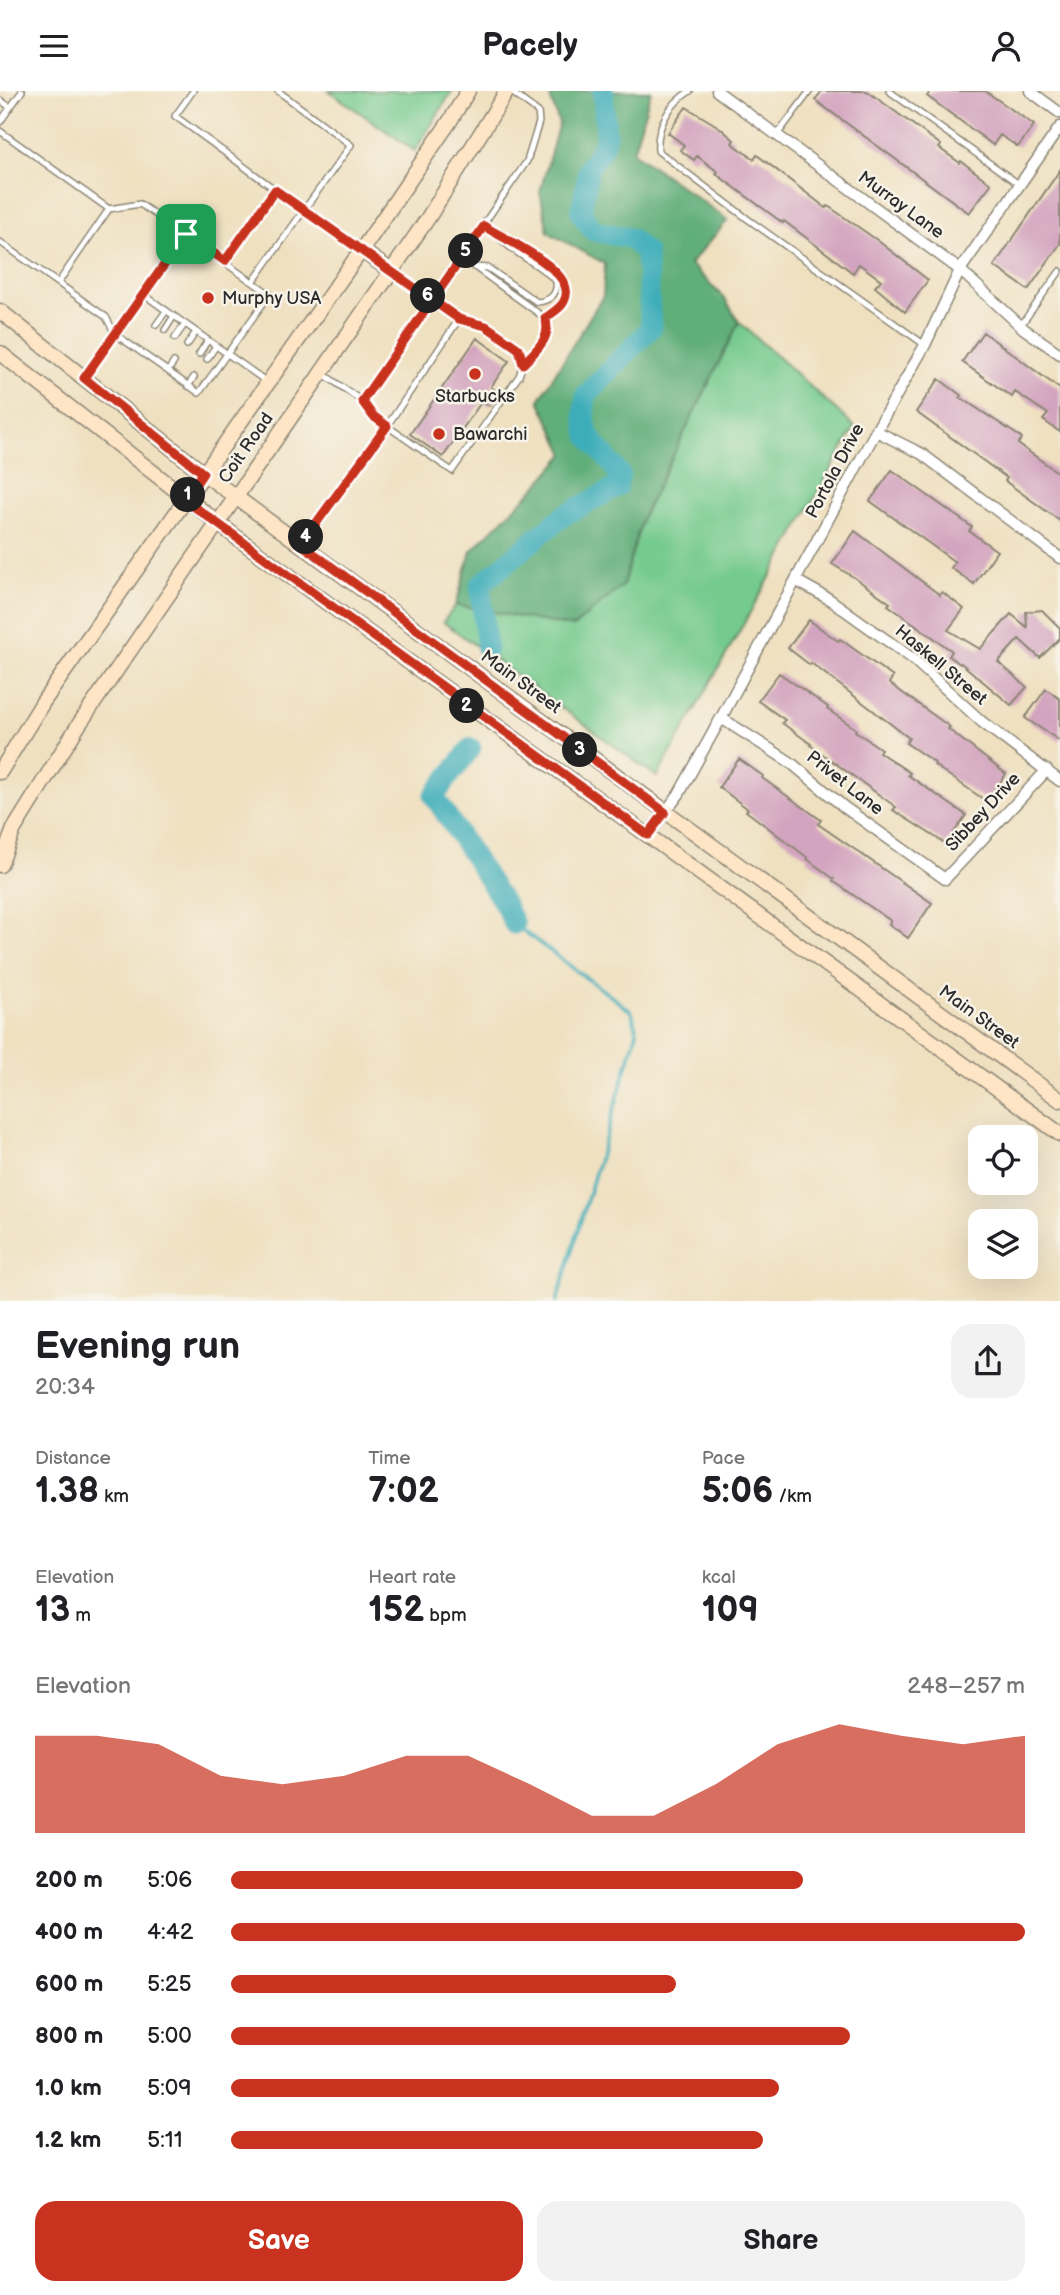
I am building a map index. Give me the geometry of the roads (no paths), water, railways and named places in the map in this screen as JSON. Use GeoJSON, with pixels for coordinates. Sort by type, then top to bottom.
{"type":"FeatureCollection","features":[{"type":"Feature","properties":{"kind":"main road","name":"Coit Road"},"geometry":{"type":"LineString","coordinates":[[0,772],[44,702],[361,250],[468,91]]}},
{"type":"Feature","properties":{"kind":"main road","name":"Coit Road"},"geometry":{"type":"LineString","coordinates":[[0,865],[14,829],[78,726],[322,373],[509,91]]}},
{"type":"Feature","properties":{"kind":"main road"},"geometry":{"type":"LineString","coordinates":[[361,250],[391,271]]}},
{"type":"Feature","properties":{"kind":"main road","name":"Main Street"},"geometry":{"type":"LineString","coordinates":[[0,311],[203,473],[1060,1100]]}},
{"type":"Feature","properties":{"kind":"main road"},"geometry":{"type":"LineString","coordinates":[[0,353],[185,500],[1060,1134]]}},
{"type":"Feature","properties":{"kind":"street","name":"Murray Lane"},"geometry":{"type":"LineString","coordinates":[[717,91],[960,270],[1021,325],[1060,354]]}},
{"type":"Feature","properties":{"kind":"street"},"geometry":{"type":"LineString","coordinates":[[1030,91],[1060,113]]}},
{"type":"Feature","properties":{"kind":"street","name":"Portola Drive"},"geometry":{"type":"LineString","coordinates":[[648,835],[679,794],[797,581],[925,345],[960,270],[1060,127]]}},
{"type":"Feature","properties":{"kind":"street"},"geometry":{"type":"LineString","coordinates":[[876,431],[922,454],[1060,558]]}},
{"type":"Feature","properties":{"kind":"street","name":"Haskell Street"},"geometry":{"type":"LineString","coordinates":[[797,581],[829,599],[913,659],[982,722],[1060,781]]}},
{"type":"Feature","properties":{"kind":"street","name":"Privet Lane"},"geometry":{"type":"LineString","coordinates":[[721,717],[790,762],[844,807],[945,879]]}},
{"type":"Feature","properties":{"kind":"street","name":"Sibbey Drive"},"geometry":{"type":"LineString","coordinates":[[945,879],[1047,770]]}},
{"type":"Feature","properties":{"kind":"lane"},"geometry":{"type":"LineString","coordinates":[[0,122],[23,91]]}},
{"type":"Feature","properties":{"kind":"lane"},"geometry":{"type":"LineString","coordinates":[[193,91],[175,116],[361,250]]}},
{"type":"Feature","properties":{"kind":"lane"},"geometry":{"type":"LineString","coordinates":[[253,282],[352,145],[278,91]]}},
{"type":"Feature","properties":{"kind":"lane"},"geometry":{"type":"LineString","coordinates":[[362,401],[527,161],[539,122],[538,112],[509,91]]}},
{"type":"Feature","properties":{"kind":"lane"},"geometry":{"type":"LineString","coordinates":[[690,91],[666,114],[657,136],[658,151],[925,345]]}},
{"type":"Feature","properties":{"kind":"lane"},"geometry":{"type":"LineString","coordinates":[[777,135],[810,91]]}},
{"type":"Feature","properties":{"kind":"lane"},"geometry":{"type":"LineString","coordinates":[[889,91],[1020,185]]}},
{"type":"Feature","properties":{"kind":"lane"},"geometry":{"type":"LineString","coordinates":[[0,100],[10,107]]}},
{"type":"Feature","properties":{"kind":"lane"},"geometry":{"type":"LineString","coordinates":[[0,131],[109,209],[141,204],[270,294],[199,393],[115,334],[106,317],[0,242]]}},
{"type":"Feature","properties":{"kind":"lane"},"geometry":{"type":"LineString","coordinates":[[225,261],[275,190]]}},
{"type":"Feature","properties":{"kind":"lane"},"geometry":{"type":"LineString","coordinates":[[58,283],[109,209]]}},
{"type":"Feature","properties":{"kind":"lane"},"geometry":{"type":"LineString","coordinates":[[474,267],[488,268],[537,302],[551,298],[555,293],[556,281],[550,274],[484,226]]}},
{"type":"Feature","properties":{"kind":"lane"},"geometry":{"type":"LineString","coordinates":[[84,378],[186,234]]}},
{"type":"Feature","properties":{"kind":"lane"},"geometry":{"type":"LineString","coordinates":[[498,236],[512,241],[563,279],[567,289],[565,300],[545,318]]}},
{"type":"Feature","properties":{"kind":"lane"},"geometry":{"type":"LineString","coordinates":[[322,373],[362,401],[373,416],[452,471],[519,376],[523,364],[548,333],[545,318],[461,258]]}},
{"type":"Feature","properties":{"kind":"lane"},"geometry":{"type":"LineString","coordinates":[[391,271],[459,319],[486,326],[519,349],[523,364]]}},
{"type":"Feature","properties":{"kind":"lane"},"geometry":{"type":"LineString","coordinates":[[1021,325],[1060,271]]}},
{"type":"Feature","properties":{"kind":"lane"},"geometry":{"type":"LineString","coordinates":[[143,294],[267,382]]}},
{"type":"Feature","properties":{"kind":"lane"},"geometry":{"type":"LineString","coordinates":[[156,324],[166,311]]}},
{"type":"Feature","properties":{"kind":"lane"},"geometry":{"type":"LineString","coordinates":[[165,330],[174,316]]}},
{"type":"Feature","properties":{"kind":"lane"},"geometry":{"type":"LineString","coordinates":[[301,544],[387,426],[459,319]]}},
{"type":"Feature","properties":{"kind":"lane"},"geometry":{"type":"LineString","coordinates":[[176,338],[185,324]]}},
{"type":"Feature","properties":{"kind":"lane"},"geometry":{"type":"LineString","coordinates":[[187,345],[196,332]]}},
{"type":"Feature","properties":{"kind":"lane"},"geometry":{"type":"LineString","coordinates":[[199,353],[208,340]]}},
{"type":"Feature","properties":{"kind":"lane"},"geometry":{"type":"LineString","coordinates":[[138,350],[144,342]]}},
{"type":"Feature","properties":{"kind":"lane"},"geometry":{"type":"LineString","coordinates":[[207,359],[216,346]]}},
{"type":"Feature","properties":{"kind":"lane"},"geometry":{"type":"LineString","coordinates":[[147,356],[152,348]]}},
{"type":"Feature","properties":{"kind":"lane"},"geometry":{"type":"LineString","coordinates":[[157,363],[163,355]]}},
{"type":"Feature","properties":{"kind":"lane"},"geometry":{"type":"LineString","coordinates":[[168,371],[174,362]]}},
{"type":"Feature","properties":{"kind":"lane"},"geometry":{"type":"LineString","coordinates":[[180,380],[186,372]]}},
{"type":"Feature","properties":{"kind":"lane"},"geometry":{"type":"LineString","coordinates":[[188,386],[194,377]]}},
{"type":"Feature","properties":{"kind":"waterway"},"geometry":{"type":"LineString","coordinates":[[487,649],[480,585],[563,516],[617,487],[620,474],[588,435],[584,412],[586,395],[651,328],[646,253],[630,238],[594,231],[581,213],[589,167],[602,148],[606,136],[603,91]]}},
{"type":"Feature","properties":{"kind":"waterway"},"geometry":{"type":"LineString","coordinates":[[471,748],[434,796],[505,905],[514,924]]}},
{"type":"Feature","properties":{"kind":"waterway"},"geometry":{"type":"LineString","coordinates":[[514,924],[632,1012],[637,1032],[557,1301]]}},
{"type":"Feature","properties":{"kind":"place","name":"Murphy USA"},"geometry":{"type":"Point","coordinates":[208,298]}},
{"type":"Feature","properties":{"kind":"place","name":"Starbucks"},"geometry":{"type":"Point","coordinates":[475,374]}},
{"type":"Feature","properties":{"kind":"place","name":"Bawarchi"},"geometry":{"type":"Point","coordinates":[439,434]}}]}
